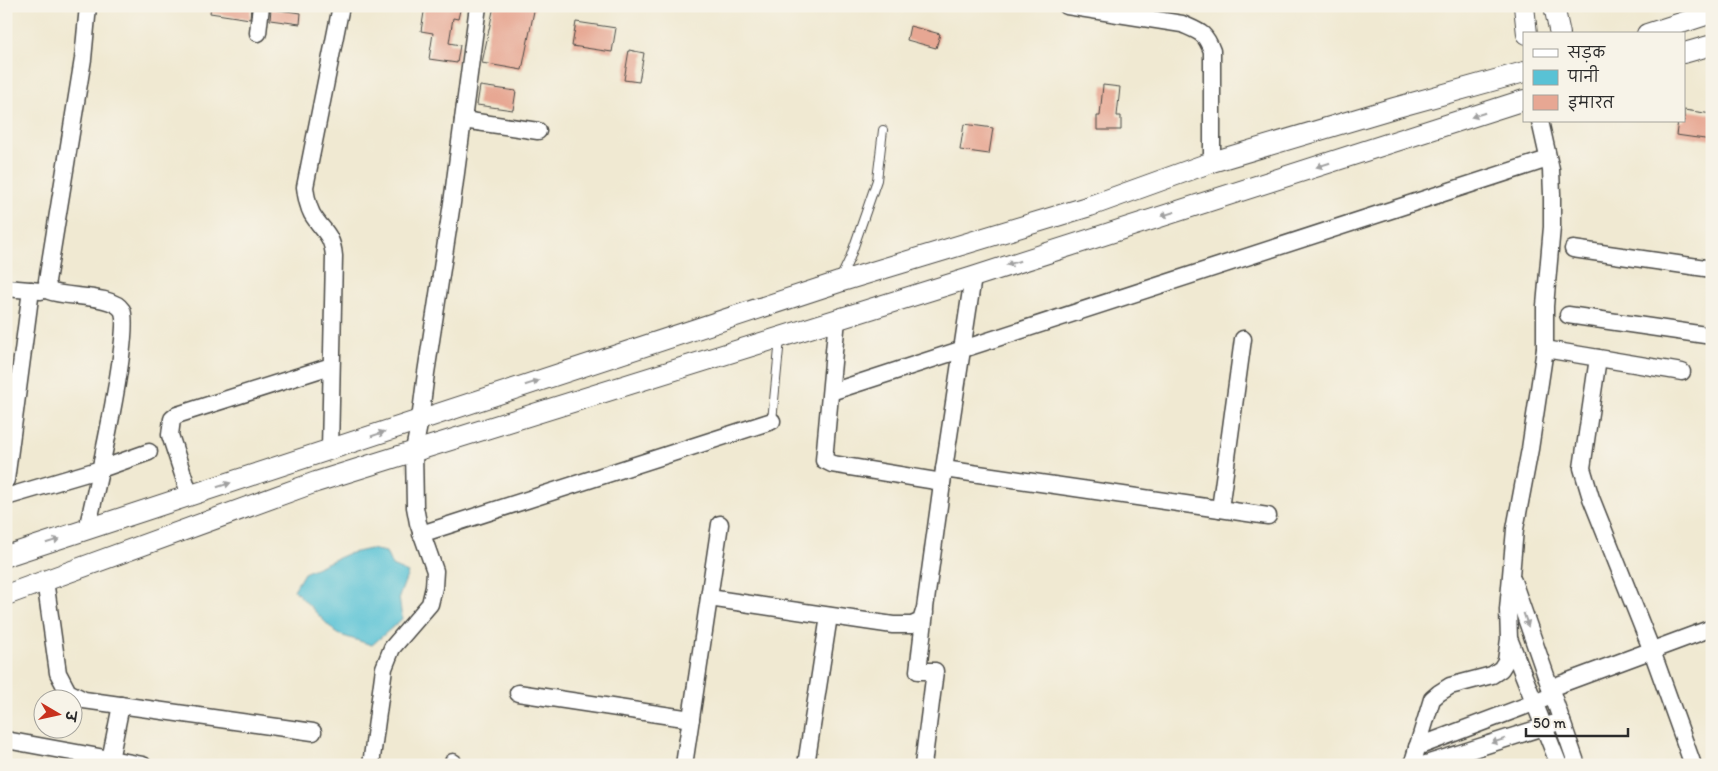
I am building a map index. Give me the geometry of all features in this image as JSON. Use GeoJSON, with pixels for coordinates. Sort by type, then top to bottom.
{"type":"FeatureCollection","features":[{"type":"Feature","properties":{"kind":"street"},"geometry":{"type":"LineString","coordinates":[[49,291],[48,273],[83,59],[88,6]]}},
{"type":"Feature","properties":{"kind":"street"},"geometry":{"type":"LineString","coordinates":[[258,33],[261,6]]}},
{"type":"Feature","properties":{"kind":"street"},"geometry":{"type":"LineString","coordinates":[[330,450],[333,244],[311,213],[305,187],[341,6]]}},
{"type":"Feature","properties":{"kind":"street"},"geometry":{"type":"LineString","coordinates":[[371,765],[384,668],[392,648],[430,604],[434,587],[435,571],[421,534],[415,507],[414,450],[420,420],[478,6]]}},
{"type":"Feature","properties":{"kind":"street"},"geometry":{"type":"LineString","coordinates":[[1067,6],[1139,12],[1182,24],[1207,37],[1212,50],[1212,162]]}},
{"type":"Feature","properties":{"kind":"street"},"geometry":{"type":"LineString","coordinates":[[1524,6],[1527,32]]}},
{"type":"Feature","properties":{"kind":"street"},"geometry":{"type":"LineString","coordinates":[[1554,6],[1560,32]]}},
{"type":"Feature","properties":{"kind":"street"},"geometry":{"type":"LineString","coordinates":[[1653,32],[1712,13]]}},
{"type":"Feature","properties":{"kind":"street"},"geometry":{"type":"LineString","coordinates":[[1686,52],[1712,45]]}},
{"type":"Feature","properties":{"kind":"street"},"geometry":{"type":"LineString","coordinates":[[6,556],[839,282],[1090,206],[1212,162],[1523,72]]}},
{"type":"Feature","properties":{"kind":"street"},"geometry":{"type":"LineString","coordinates":[[6,595],[316,482],[414,450],[973,277],[1523,100]]}},
{"type":"Feature","properties":{"kind":"street"},"geometry":{"type":"LineString","coordinates":[[1394,108],[1402,139]]}},
{"type":"Feature","properties":{"kind":"street"},"geometry":{"type":"LineString","coordinates":[[463,120],[538,131]]}},
{"type":"Feature","properties":{"kind":"street"},"geometry":{"type":"LineString","coordinates":[[1412,765],[1432,700],[1450,686],[1492,675],[1501,669],[1506,661],[1509,638],[1510,574],[1515,529],[1530,449],[1545,349],[1545,306],[1552,227],[1552,186],[1540,122]]}},
{"type":"Feature","properties":{"kind":"street"},"geometry":{"type":"LineString","coordinates":[[831,392],[1548,159]]}},
{"type":"Feature","properties":{"kind":"street"},"geometry":{"type":"LineString","coordinates":[[1574,249],[1712,269]]}},
{"type":"Feature","properties":{"kind":"street"},"geometry":{"type":"LineString","coordinates":[[923,765],[935,671],[918,671],[943,476],[973,277]]}},
{"type":"Feature","properties":{"kind":"street"},"geometry":{"type":"LineString","coordinates":[[6,288],[49,291],[58,295],[112,302],[122,310],[124,323],[123,340],[101,469],[87,529]]}},
{"type":"Feature","properties":{"kind":"street"},"geometry":{"type":"LineString","coordinates":[[6,480],[32,290]]}},
{"type":"Feature","properties":{"kind":"street"},"geometry":{"type":"LineString","coordinates":[[1568,315],[1712,336]]}},
{"type":"Feature","properties":{"kind":"street"},"geometry":{"type":"LineString","coordinates":[[838,319],[824,460],[832,464],[1268,516]]}},
{"type":"Feature","properties":{"kind":"street"},"geometry":{"type":"LineString","coordinates":[[1220,509],[1243,339]]}},
{"type":"Feature","properties":{"kind":"street"},"geometry":{"type":"LineString","coordinates":[[1545,349],[1682,372]]}},
{"type":"Feature","properties":{"kind":"street"},"geometry":{"type":"LineString","coordinates":[[1598,358],[1582,468],[1591,498],[1652,651],[1692,765]]}},
{"type":"Feature","properties":{"kind":"street"},"geometry":{"type":"LineString","coordinates":[[190,496],[170,436],[172,419],[177,415],[331,366]]}},
{"type":"Feature","properties":{"kind":"street"},"geometry":{"type":"LineString","coordinates":[[421,534],[772,421]]}},
{"type":"Feature","properties":{"kind":"street"},"geometry":{"type":"LineString","coordinates":[[6,497],[101,469],[149,452]]}},
{"type":"Feature","properties":{"kind":"street"},"geometry":{"type":"LineString","coordinates":[[684,765],[720,524]]}},
{"type":"Feature","properties":{"kind":"street"},"geometry":{"type":"LineString","coordinates":[[1510,574],[1577,765]]}},
{"type":"Feature","properties":{"kind":"street"},"geometry":{"type":"LineString","coordinates":[[45,580],[58,673],[68,692],[84,700],[313,732]]}},
{"type":"Feature","properties":{"kind":"street"},"geometry":{"type":"LineString","coordinates":[[709,598],[893,625],[912,625],[921,621],[926,608]]}},
{"type":"Feature","properties":{"kind":"street"},"geometry":{"type":"LineString","coordinates":[[806,765],[829,616]]}},
{"type":"Feature","properties":{"kind":"street"},"geometry":{"type":"LineString","coordinates":[[1417,747],[1535,703],[1551,692],[1712,628]]}},
{"type":"Feature","properties":{"kind":"street"},"geometry":{"type":"LineString","coordinates":[[1509,638],[1559,765]]}},
{"type":"Feature","properties":{"kind":"street"},"geometry":{"type":"LineString","coordinates":[[518,693],[691,719]]}},
{"type":"Feature","properties":{"kind":"street"},"geometry":{"type":"LineString","coordinates":[[110,762],[121,705]]}},
{"type":"Feature","properties":{"kind":"street"},"geometry":{"type":"LineString","coordinates":[[1423,765],[1562,722]]}},
{"type":"Feature","properties":{"kind":"street"},"geometry":{"type":"LineString","coordinates":[[6,740],[110,762],[143,765]]}},
{"type":"Feature","properties":{"kind":"lane"},"geometry":{"type":"LineString","coordinates":[[839,282],[850,258],[877,180],[883,130]]}},
{"type":"Feature","properties":{"kind":"lane"},"geometry":{"type":"LineString","coordinates":[[772,421],[780,337]]}},
{"type":"Feature","properties":{"kind":"water"},"geometry":{"type":"Polygon","coordinates":[[[370,549],[386,552],[392,566],[408,573],[399,597],[402,619],[372,645],[337,634],[294,590],[304,573],[347,554],[370,549]]]}},
{"type":"Feature","properties":{"kind":"building"},"geometry":{"type":"Polygon","coordinates":[[[211,6],[251,6],[250,19],[210,13],[211,6]]]}},
{"type":"Feature","properties":{"kind":"building"},"geometry":{"type":"Polygon","coordinates":[[[425,6],[461,6],[458,19],[453,18],[449,43],[460,45],[457,63],[429,59],[433,33],[421,31],[425,6]]]}},
{"type":"Feature","properties":{"kind":"building"},"geometry":{"type":"Polygon","coordinates":[[[494,6],[535,6],[522,70],[482,63],[494,6]]]}},
{"type":"Feature","properties":{"kind":"building"},"geometry":{"type":"Polygon","coordinates":[[[271,9],[301,13],[300,24],[270,20],[271,9]]]}},
{"type":"Feature","properties":{"kind":"building"},"geometry":{"type":"Polygon","coordinates":[[[576,22],[616,28],[612,52],[572,46],[576,22]]]}},
{"type":"Feature","properties":{"kind":"building"},"geometry":{"type":"Polygon","coordinates":[[[910,26],[940,34],[936,48],[907,40],[910,26]]]}},
{"type":"Feature","properties":{"kind":"building"},"geometry":{"type":"Polygon","coordinates":[[[629,50],[644,53],[639,82],[624,80],[629,50]]]}},
{"type":"Feature","properties":{"kind":"building"},"geometry":{"type":"Polygon","coordinates":[[[1103,85],[1120,87],[1117,116],[1121,116],[1121,130],[1097,130],[1097,116],[1100,116],[1103,85]]]}},
{"type":"Feature","properties":{"kind":"building"},"geometry":{"type":"Polygon","coordinates":[[[480,86],[516,91],[513,110],[477,105],[480,86]]]}},
{"type":"Feature","properties":{"kind":"building"},"geometry":{"type":"Polygon","coordinates":[[[1686,110],[1712,114],[1712,140],[1676,135],[1678,122],[1686,122],[1686,110]]]}},
{"type":"Feature","properties":{"kind":"building"},"geometry":{"type":"Polygon","coordinates":[[[964,124],[993,128],[989,154],[960,150],[964,124]]]}}]}
